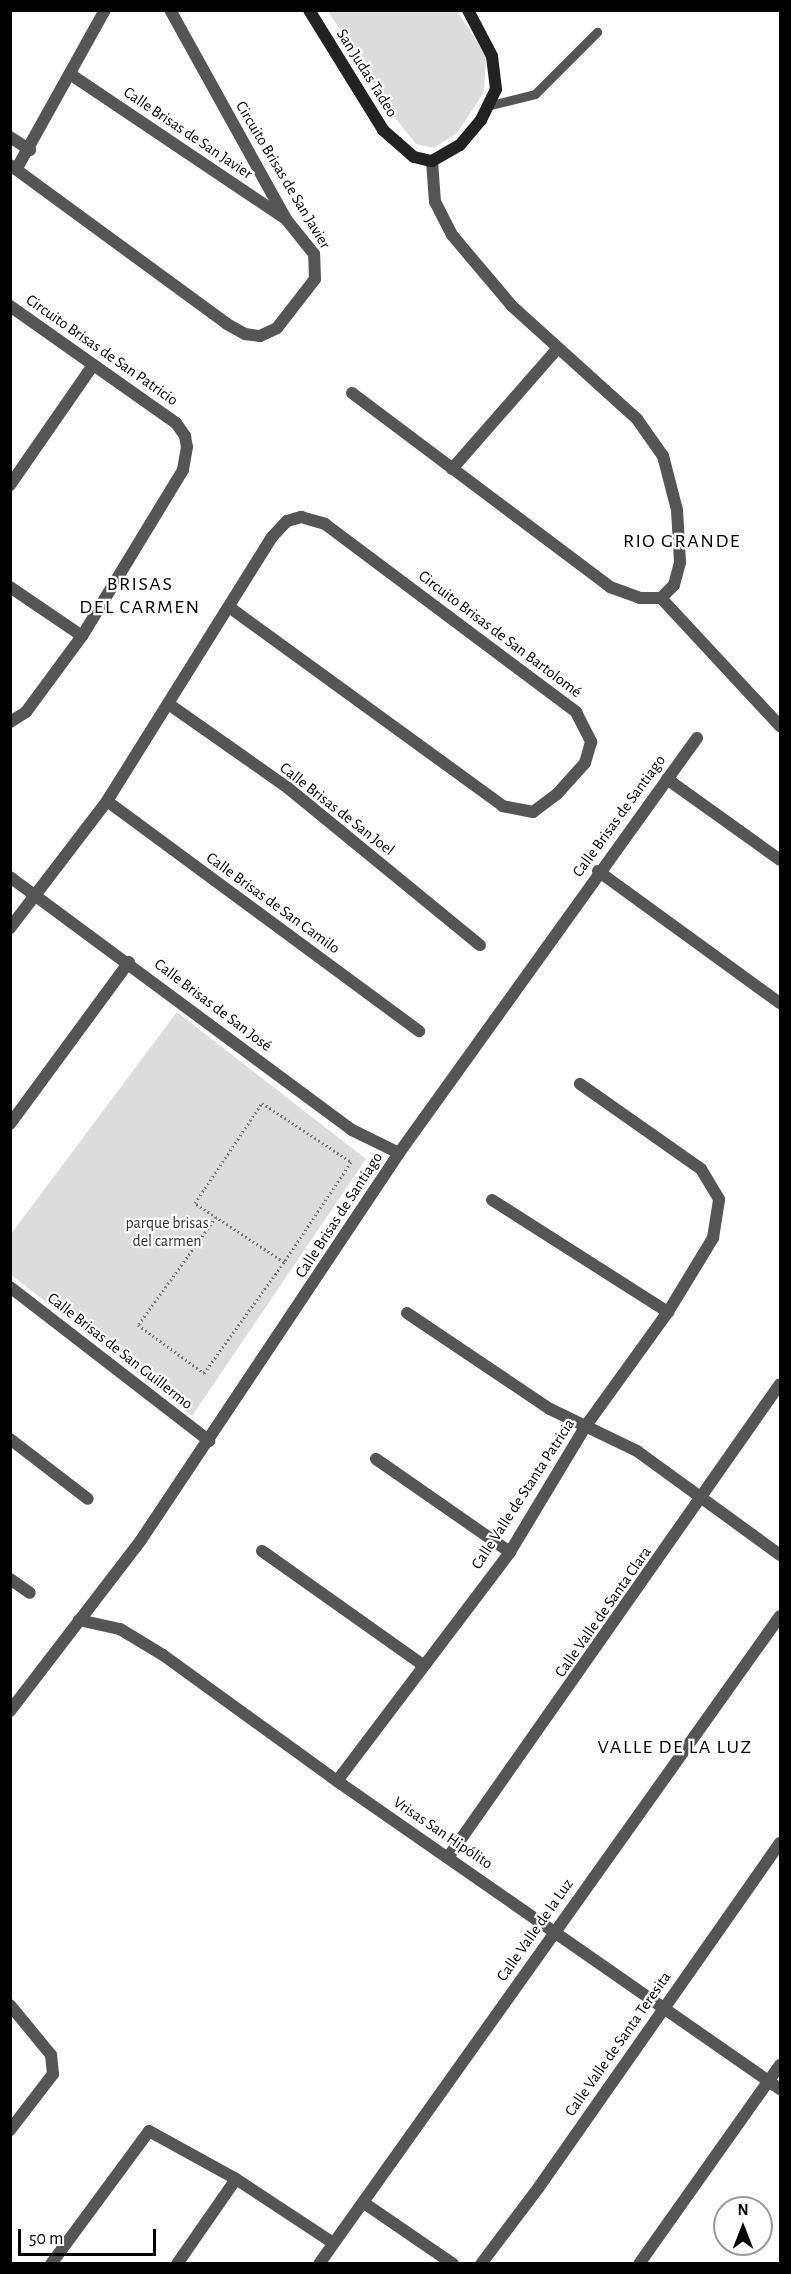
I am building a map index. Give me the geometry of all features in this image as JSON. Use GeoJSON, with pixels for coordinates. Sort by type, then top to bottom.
{"type":"FeatureCollection","features":[{"type":"Feature","properties":{"kind":"street","name":"Circuito Brisas de San Javier"},"geometry":{"type":"LineString","coordinates":[[105,10],[30,150],[14,167],[244,334],[260,336],[277,328],[315,279],[314,254],[286,219],[170,10]]}},
{"type":"Feature","properties":{"kind":"street","name":"San Judas Tadeo"},"geometry":{"type":"LineString","coordinates":[[309,10],[383,130],[414,157],[432,161]]}},
{"type":"Feature","properties":{"kind":"street"},"geometry":{"type":"LineString","coordinates":[[352,393],[610,587],[640,598],[661,598],[674,585],[680,562],[678,521],[673,484],[663,456],[637,419],[512,306],[452,236],[435,201],[432,161],[460,145],[491,105],[496,72],[485,39],[468,10]]}},
{"type":"Feature","properties":{"kind":"street","name":"Calle Brisas de San Javier"},"geometry":{"type":"LineString","coordinates":[[70,74],[286,219]]}},
{"type":"Feature","properties":{"kind":"street"},"geometry":{"type":"LineString","coordinates":[[10,137],[30,150]]}},
{"type":"Feature","properties":{"kind":"street","name":"Circuito Brisas de San Patricio"},"geometry":{"type":"LineString","coordinates":[[10,306],[176,423],[185,436],[187,447],[183,470],[82,636],[26,712],[10,722]]}},
{"type":"Feature","properties":{"kind":"street"},"geometry":{"type":"LineString","coordinates":[[452,469],[557,349]]}},
{"type":"Feature","properties":{"kind":"street"},"geometry":{"type":"LineString","coordinates":[[10,485],[93,365]]}},
{"type":"Feature","properties":{"kind":"street","name":"Circuito Brisas de San Bartolomé"},"geometry":{"type":"LineString","coordinates":[[10,928],[107,801],[170,705],[279,527],[287,521],[311,518],[338,533],[576,712],[587,727],[590,750],[585,763],[548,803],[533,812],[503,806],[230,609]]}},
{"type":"Feature","properties":{"kind":"street"},"geometry":{"type":"LineString","coordinates":[[10,587],[82,636]]}},
{"type":"Feature","properties":{"kind":"street"},"geometry":{"type":"LineString","coordinates":[[661,598],[780,726]]}},
{"type":"Feature","properties":{"kind":"street","name":"Calle Brisas de San Joel"},"geometry":{"type":"LineString","coordinates":[[170,705],[288,788],[480,945]]}},
{"type":"Feature","properties":{"kind":"street","name":"Calle Brisas de Santiago"},"geometry":{"type":"LineString","coordinates":[[10,1711],[209,1441],[399,1153],[598,871],[697,738]]}},
{"type":"Feature","properties":{"kind":"street"},"geometry":{"type":"LineString","coordinates":[[667,779],[780,860]]}},
{"type":"Feature","properties":{"kind":"street","name":"Calle Brisas de San Camilo"},"geometry":{"type":"LineString","coordinates":[[107,801],[419,1031]]}},
{"type":"Feature","properties":{"kind":"street"},"geometry":{"type":"LineString","coordinates":[[598,871],[780,1003]]}},
{"type":"Feature","properties":{"kind":"street","name":"Calle Brisas de San José"},"geometry":{"type":"LineString","coordinates":[[10,877],[352,1130],[399,1153]]}},
{"type":"Feature","properties":{"kind":"street"},"geometry":{"type":"LineString","coordinates":[[10,1124],[129,963]]}},
{"type":"Feature","properties":{"kind":"street","name":"Calle Valle de Stanta Patricia"},"geometry":{"type":"LineString","coordinates":[[337,1781],[510,1552],[585,1427],[705,1257],[719,1215],[714,1186],[701,1169],[580,1084]]}},
{"type":"Feature","properties":{"kind":"street"},"geometry":{"type":"LineString","coordinates":[[492,1200],[668,1312]]}},
{"type":"Feature","properties":{"kind":"street","name":"Calle Brisas de San Guillermo"},"geometry":{"type":"LineString","coordinates":[[10,1287],[209,1441]]}},
{"type":"Feature","properties":{"kind":"street"},"geometry":{"type":"LineString","coordinates":[[407,1313],[550,1409],[637,1451],[705,1497],[780,1554]]}},
{"type":"Feature","properties":{"kind":"street","name":"Calle Valle de Santa Clara"},"geometry":{"type":"LineString","coordinates":[[448,1856],[705,1497],[780,1384]]}},
{"type":"Feature","properties":{"kind":"street"},"geometry":{"type":"LineString","coordinates":[[10,1439],[88,1499]]}},
{"type":"Feature","properties":{"kind":"street"},"geometry":{"type":"LineString","coordinates":[[376,1459],[510,1552]]}},
{"type":"Feature","properties":{"kind":"street"},"geometry":{"type":"LineString","coordinates":[[262,1551],[423,1665]]}},
{"type":"Feature","properties":{"kind":"street"},"geometry":{"type":"LineString","coordinates":[[10,1579],[30,1593]]}},
{"type":"Feature","properties":{"kind":"street","name":"Calle Valle de la Luz"},"geometry":{"type":"LineString","coordinates":[[319,2264],[555,1929],[780,1616]]}},
{"type":"Feature","properties":{"kind":"street","name":"Vrisas San Hipólito"},"geometry":{"type":"LineString","coordinates":[[79,1620],[120,1629],[136,1638],[337,1781],[555,1929],[780,2089]]}},
{"type":"Feature","properties":{"kind":"street","name":"Calle Valle de Santa Teresita"},"geometry":{"type":"LineString","coordinates":[[481,2264],[539,2187],[780,1843]]}},
{"type":"Feature","properties":{"kind":"street"},"geometry":{"type":"LineString","coordinates":[[10,2005],[51,2055],[53,2074],[10,2130]]}},
{"type":"Feature","properties":{"kind":"street"},"geometry":{"type":"LineString","coordinates":[[639,2264],[780,2065]]}},
{"type":"Feature","properties":{"kind":"street"},"geometry":{"type":"LineString","coordinates":[[51,2264],[148,2131],[236,2179],[333,2243]]}},
{"type":"Feature","properties":{"kind":"street"},"geometry":{"type":"LineString","coordinates":[[177,2264],[236,2179]]}},
{"type":"Feature","properties":{"kind":"street"},"geometry":{"type":"LineString","coordinates":[[364,2203],[453,2264]]}},
{"type":"Feature","properties":{"kind":"lane"},"geometry":{"type":"LineString","coordinates":[[491,105],[535,94],[597,32]]}},
{"type":"Feature","properties":{"kind":"path"},"geometry":{"type":"LineString","coordinates":[[216,1217],[138,1325],[204,1373],[284,1262],[351,1162],[262,1103],[195,1203],[284,1262]]}},
{"type":"Feature","properties":{"kind":"green space"},"geometry":{"type":"Polygon","coordinates":[[[328,11],[457,11],[486,55],[484,92],[457,133],[434,148],[416,144],[399,123],[328,11]]]}},
{"type":"Feature","properties":{"kind":"green space","name":"parque brisas del carmen"},"geometry":{"type":"Polygon","coordinates":[[[177,1012],[366,1159],[192,1416],[10,1274],[11,1234],[177,1012]]]}},
{"type":"Feature","properties":{"kind":"district","name":"RIO GRANDE"},"geometry":{"type":"Point","coordinates":[682,541]}},
{"type":"Feature","properties":{"kind":"district","name":"BRISAS DEL CARMEN"},"geometry":{"type":"Point","coordinates":[140,596]}},
{"type":"Feature","properties":{"kind":"district","name":"VALLE DE LA LUZ"},"geometry":{"type":"Point","coordinates":[675,1747]}}]}
